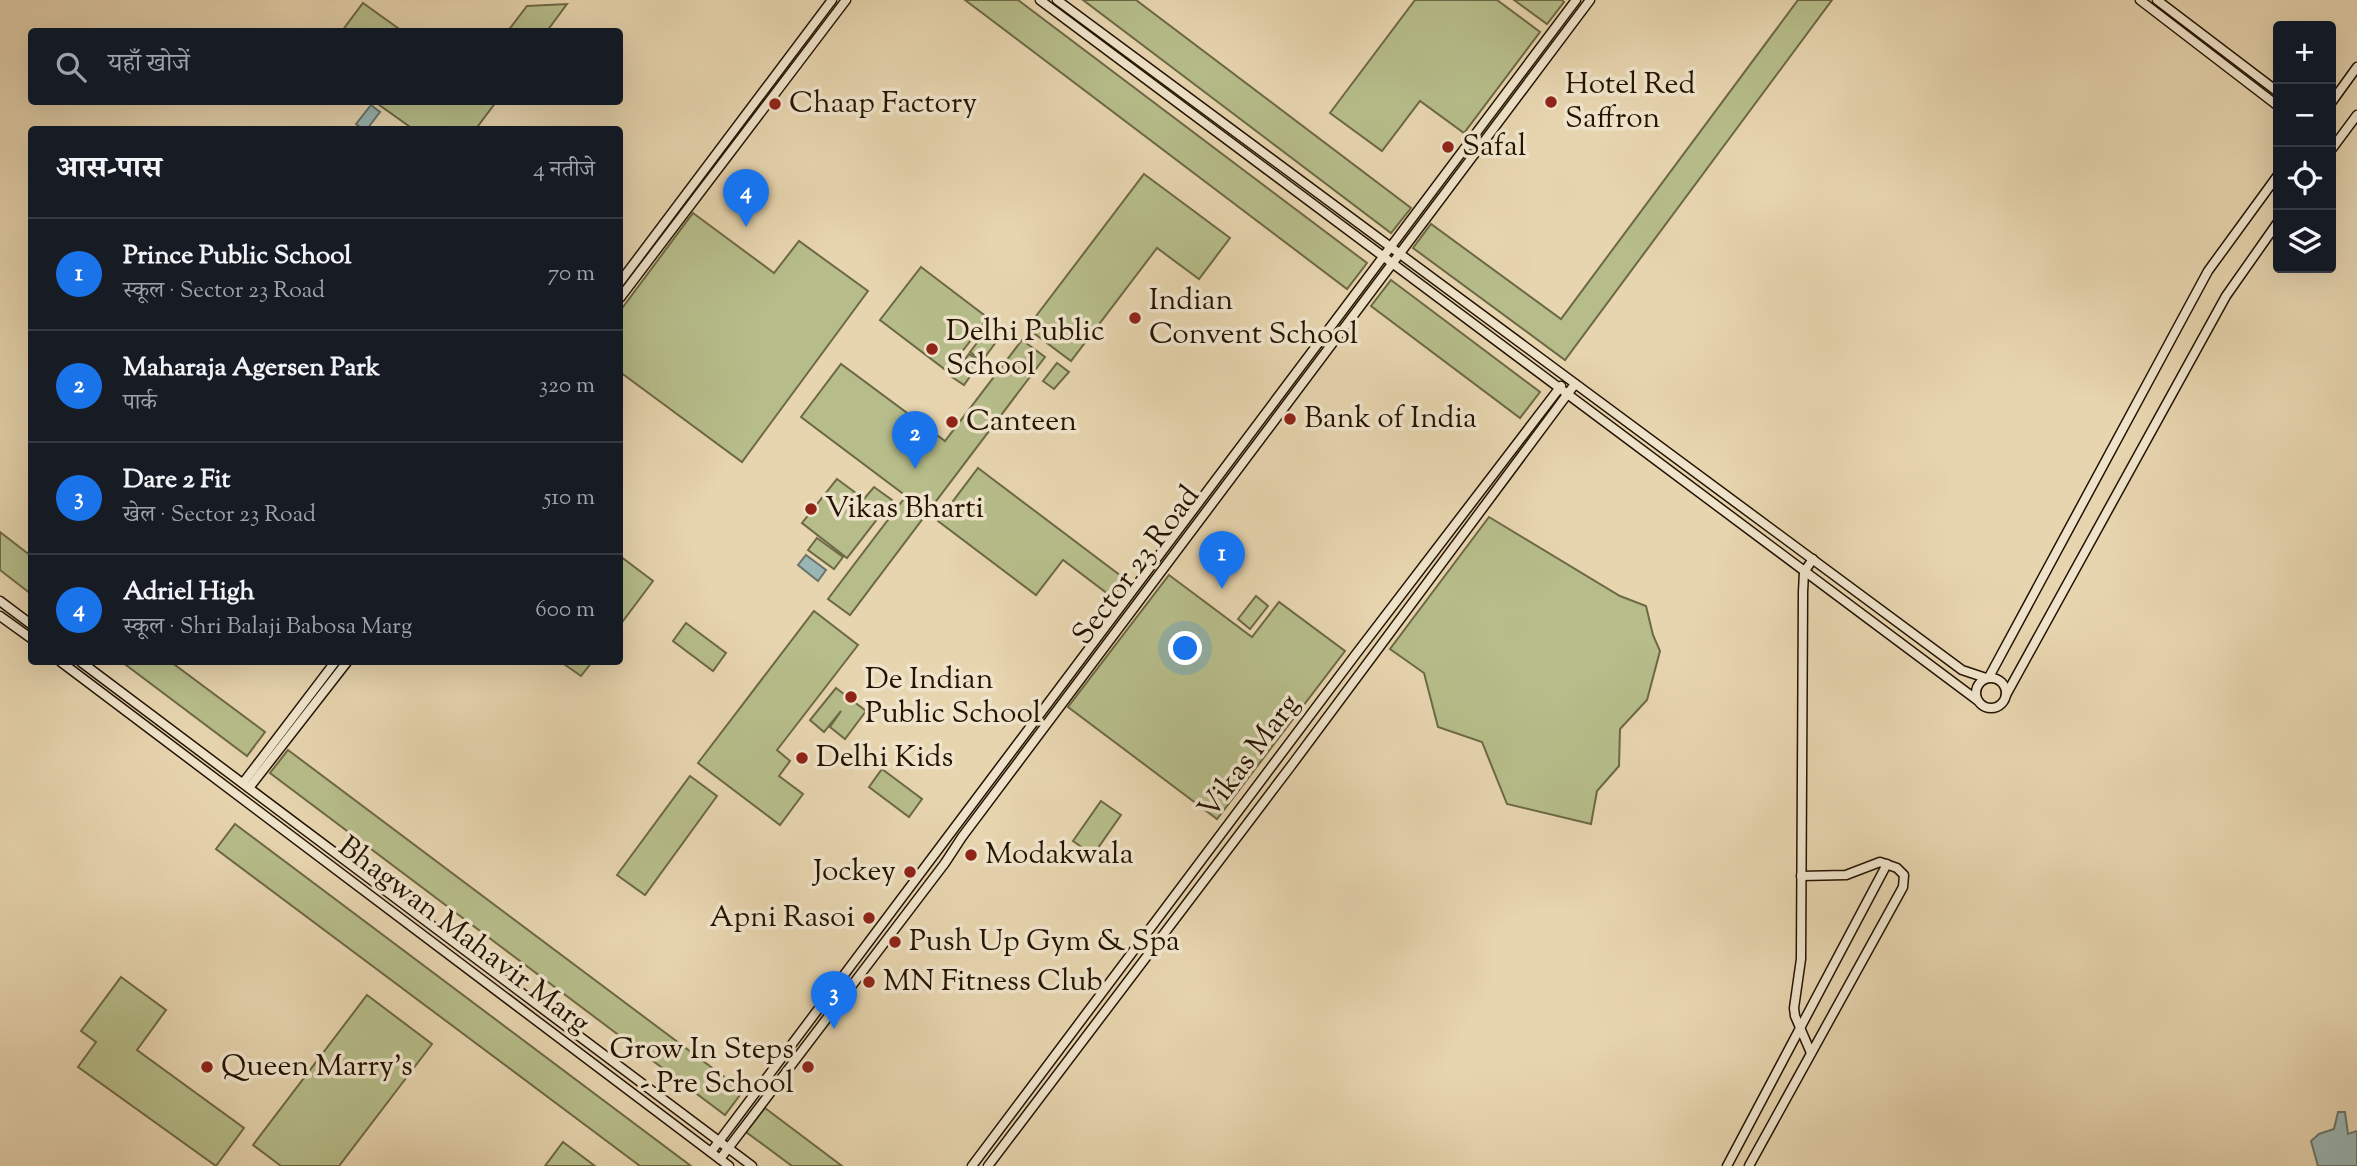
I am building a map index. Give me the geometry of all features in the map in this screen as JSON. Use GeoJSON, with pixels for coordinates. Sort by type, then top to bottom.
{"type":"FeatureCollection","features":[{"type":"Feature","properties":{"kind":"street"},"geometry":{"type":"LineString","coordinates":[[623,278],[832,0]]}},
{"type":"Feature","properties":{"kind":"street"},"geometry":{"type":"LineString","coordinates":[[623,294],[846,0]]}},
{"type":"Feature","properties":{"kind":"street"},"geometry":{"type":"LineString","coordinates":[[1040,0],[1985,708],[2000,704],[2006,695],[2226,296],[2273,229]]}},
{"type":"Feature","properties":{"kind":"street"},"geometry":{"type":"LineString","coordinates":[[1057,0],[1966,671],[2004,684],[2006,695]]}},
{"type":"Feature","properties":{"kind":"street","name":"Sector 23 Road"},"geometry":{"type":"LineString","coordinates":[[711,1152],[1576,0]]}},
{"type":"Feature","properties":{"kind":"street","name":"Sector 23 Road"},"geometry":{"type":"LineString","coordinates":[[720,1159],[945,863],[962,836],[1590,0]]}},
{"type":"Feature","properties":{"kind":"street"},"geometry":{"type":"LineString","coordinates":[[2140,0],[2273,102]]}},
{"type":"Feature","properties":{"kind":"street"},"geometry":{"type":"LineString","coordinates":[[2157,0],[2273,88]]}},
{"type":"Feature","properties":{"kind":"street"},"geometry":{"type":"LineString","coordinates":[[2336,96],[2357,67]]}},
{"type":"Feature","properties":{"kind":"street"},"geometry":{"type":"LineString","coordinates":[[2336,141],[2357,115]]}},
{"type":"Feature","properties":{"kind":"street"},"geometry":{"type":"LineString","coordinates":[[2336,133],[2340,136]]}},
{"type":"Feature","properties":{"kind":"street"},"geometry":{"type":"LineString","coordinates":[[1977,700],[1977,688],[1987,678],[2208,271],[2273,181]]}},
{"type":"Feature","properties":{"kind":"street","name":"Vikas Marg"},"geometry":{"type":"LineString","coordinates":[[988,1166],[1291,766],[1563,391],[1566,378]]}},
{"type":"Feature","properties":{"kind":"street","name":"Vikas Marg"},"geometry":{"type":"LineString","coordinates":[[972,1166],[1340,675],[1563,391],[1574,384]]}},
{"type":"Feature","properties":{"kind":"street"},"geometry":{"type":"LineString","coordinates":[[1811,1053],[1794,1008],[1801,959],[1804,572],[1813,559]]}},
{"type":"Feature","properties":{"kind":"street"},"geometry":{"type":"LineString","coordinates":[[0,601],[28,623]]}},
{"type":"Feature","properties":{"kind":"street"},"geometry":{"type":"LineString","coordinates":[[0,616],[28,637]]}},
{"type":"Feature","properties":{"kind":"street","name":"Bhagwan Mahavir Marg"},"geometry":{"type":"LineString","coordinates":[[65,665],[729,1166]]}},
{"type":"Feature","properties":{"kind":"street","name":"Bhagwan Mahavir Marg"},"geometry":{"type":"LineString","coordinates":[[84,665],[728,1148]]}},
{"type":"Feature","properties":{"kind":"street"},"geometry":{"type":"LineString","coordinates":[[246,786],[333,665]]}},
{"type":"Feature","properties":{"kind":"street"},"geometry":{"type":"LineString","coordinates":[[246,786],[345,665]]}},
{"type":"Feature","properties":{"kind":"street"},"geometry":{"type":"LineString","coordinates":[[1958,687],[1959,680],[1966,671]]}},
{"type":"Feature","properties":{"kind":"street"},"geometry":{"type":"LineString","coordinates":[[1749,1166],[1903,887],[1904,875],[1887,864],[1877,863],[1846,875],[1801,876]]}},
{"type":"Feature","properties":{"kind":"street"},"geometry":{"type":"LineString","coordinates":[[1727,1166],[1887,864]]}},
{"type":"Feature","properties":{"kind":"street"},"geometry":{"type":"LineString","coordinates":[[406,922],[413,911]]}},
{"type":"Feature","properties":{"kind":"street"},"geometry":{"type":"LineString","coordinates":[[728,1148],[752,1166]]}},
{"type":"Feature","properties":{"kind":"green space"},"geometry":{"type":"Polygon","coordinates":[[[965,0],[1018,0],[1367,263],[1347,289],[965,0]]]}},
{"type":"Feature","properties":{"kind":"green space"},"geometry":{"type":"Polygon","coordinates":[[[1083,0],[1136,0],[1411,208],[1391,233],[1083,0]]]}},
{"type":"Feature","properties":{"kind":"green space"},"geometry":{"type":"Polygon","coordinates":[[[1415,0],[1497,0],[1540,32],[1464,133],[1420,101],[1382,151],[1330,113],[1415,0]]]}},
{"type":"Feature","properties":{"kind":"green space"},"geometry":{"type":"Polygon","coordinates":[[[1514,0],[1562,0],[1564,2],[1547,24],[1514,0]]]}},
{"type":"Feature","properties":{"kind":"green space"},"geometry":{"type":"Polygon","coordinates":[[[1798,0],[1832,0],[1565,360],[1413,248],[1431,224],[1561,319],[1798,0]]]}},
{"type":"Feature","properties":{"kind":"green space"},"geometry":{"type":"Polygon","coordinates":[[[363,3],[398,28],[344,28],[363,3]]]}},
{"type":"Feature","properties":{"kind":"green space"},"geometry":{"type":"Polygon","coordinates":[[[567,4],[549,28],[510,28],[527,6],[567,4]]]}},
{"type":"Feature","properties":{"kind":"green space"},"geometry":{"type":"Polygon","coordinates":[[[379,105],[494,105],[478,126],[409,126],[379,105]]]}},
{"type":"Feature","properties":{"kind":"green space"},"geometry":{"type":"Polygon","coordinates":[[[1144,174],[1230,238],[1199,279],[1157,248],[1071,361],[1027,328],[1144,174]]]}},
{"type":"Feature","properties":{"kind":"green space"},"geometry":{"type":"Polygon","coordinates":[[[693,213],[774,273],[799,241],[868,291],[742,462],[623,374],[623,307],[693,213]]]}},
{"type":"Feature","properties":{"kind":"green space"},"geometry":{"type":"Polygon","coordinates":[[[921,267],[988,318],[947,371],[880,320],[921,267]]]}},
{"type":"Feature","properties":{"kind":"green space"},"geometry":{"type":"Polygon","coordinates":[[[1391,280],[1540,392],[1520,418],[1371,306],[1391,280]]]}},
{"type":"Feature","properties":{"kind":"green space"},"geometry":{"type":"Polygon","coordinates":[[[987,330],[999,338],[982,361],[970,352],[987,330]]]}},
{"type":"Feature","properties":{"kind":"green space"},"geometry":{"type":"Polygon","coordinates":[[[1022,340],[1045,357],[850,615],[828,599],[906,496],[801,417],[841,364],[945,441],[1022,340]]]}},
{"type":"Feature","properties":{"kind":"green space"},"geometry":{"type":"Polygon","coordinates":[[[969,354],[980,362],[964,385],[952,377],[969,354]]]}},
{"type":"Feature","properties":{"kind":"green space"},"geometry":{"type":"Polygon","coordinates":[[[1057,363],[1069,372],[1054,389],[1043,381],[1057,363]]]}},
{"type":"Feature","properties":{"kind":"green space"},"geometry":{"type":"Polygon","coordinates":[[[978,468],[1125,579],[1112,597],[1063,560],[1036,595],[938,521],[978,468]]]}},
{"type":"Feature","properties":{"kind":"green space"},"geometry":{"type":"Polygon","coordinates":[[[837,479],[864,499],[874,487],[892,500],[847,558],[802,523],[837,479]]]}},
{"type":"Feature","properties":{"kind":"green space"},"geometry":{"type":"Polygon","coordinates":[[[1489,517],[1620,596],[1646,606],[1660,651],[1647,700],[1620,729],[1619,766],[1597,791],[1591,824],[1507,804],[1482,742],[1438,727],[1424,673],[1390,649],[1489,517]]]}},
{"type":"Feature","properties":{"kind":"green space"},"geometry":{"type":"Polygon","coordinates":[[[0,532],[28,554],[28,592],[0,570],[0,532]]]}},
{"type":"Feature","properties":{"kind":"green space"},"geometry":{"type":"Polygon","coordinates":[[[817,538],[843,557],[834,569],[808,550],[817,538]]]}},
{"type":"Feature","properties":{"kind":"green space"},"geometry":{"type":"Polygon","coordinates":[[[623,558],[653,581],[623,621],[623,558]]]}},
{"type":"Feature","properties":{"kind":"green space"},"geometry":{"type":"Polygon","coordinates":[[[1169,575],[1252,637],[1279,602],[1345,651],[1217,819],[1068,707],[1169,575]]]}},
{"type":"Feature","properties":{"kind":"green space"},"geometry":{"type":"Polygon","coordinates":[[[1256,596],[1268,606],[1250,629],[1238,619],[1256,596]]]}},
{"type":"Feature","properties":{"kind":"green space"},"geometry":{"type":"Polygon","coordinates":[[[814,611],[858,645],[777,750],[790,761],[779,776],[803,794],[780,825],[698,763],[814,611]]]}},
{"type":"Feature","properties":{"kind":"green space"},"geometry":{"type":"Polygon","coordinates":[[[686,623],[726,653],[713,671],[673,641],[686,623]]]}},
{"type":"Feature","properties":{"kind":"green space"},"geometry":{"type":"Polygon","coordinates":[[[126,665],[175,665],[265,732],[247,756],[126,665]]]}},
{"type":"Feature","properties":{"kind":"green space"},"geometry":{"type":"Polygon","coordinates":[[[565,665],[590,665],[581,676],[565,665]]]}},
{"type":"Feature","properties":{"kind":"green space"},"geometry":{"type":"Polygon","coordinates":[[[836,688],[866,711],[845,739],[830,727],[841,711],[824,732],[810,720],[836,688]]]}},
{"type":"Feature","properties":{"kind":"green space"},"geometry":{"type":"Polygon","coordinates":[[[288,750],[743,1091],[725,1115],[270,773],[288,750]]]}},
{"type":"Feature","properties":{"kind":"green space"},"geometry":{"type":"Polygon","coordinates":[[[882,769],[922,799],[909,817],[869,787],[882,769]]]}},
{"type":"Feature","properties":{"kind":"green space"},"geometry":{"type":"Polygon","coordinates":[[[690,776],[717,796],[645,895],[617,875],[690,776]]]}},
{"type":"Feature","properties":{"kind":"green space"},"geometry":{"type":"Polygon","coordinates":[[[1101,801],[1121,815],[1093,855],[1073,841],[1101,801]]]}},
{"type":"Feature","properties":{"kind":"green space"},"geometry":{"type":"Polygon","coordinates":[[[235,824],[691,1166],[640,1166],[216,849],[235,824]]]}},
{"type":"Feature","properties":{"kind":"green space"},"geometry":{"type":"Polygon","coordinates":[[[121,977],[166,1010],[137,1050],[244,1128],[216,1166],[78,1067],[96,1042],[81,1031],[121,977]]]}},
{"type":"Feature","properties":{"kind":"green space"},"geometry":{"type":"Polygon","coordinates":[[[367,995],[432,1044],[339,1166],[281,1166],[253,1145],[367,995]]]}},
{"type":"Feature","properties":{"kind":"green space"},"geometry":{"type":"Polygon","coordinates":[[[765,1108],[842,1166],[792,1166],[746,1132],[765,1108]]]}},
{"type":"Feature","properties":{"kind":"green space"},"geometry":{"type":"Polygon","coordinates":[[[563,1142],[595,1166],[545,1166],[563,1142]]]}},
{"type":"Feature","properties":{"kind":"water"},"geometry":{"type":"Polygon","coordinates":[[[371,105],[380,112],[369,126],[356,124],[371,105]]]}},
{"type":"Feature","properties":{"kind":"water"},"geometry":{"type":"Polygon","coordinates":[[[806,555],[826,570],[818,581],[798,565],[806,555]]]}},
{"type":"Feature","properties":{"kind":"water"},"geometry":{"type":"Polygon","coordinates":[[[2338,1112],[2345,1112],[2348,1134],[2357,1131],[2357,1166],[2318,1166],[2311,1141],[2319,1134],[2334,1129],[2338,1112]]]}},
{"type":"Feature","properties":{"kind":"place","name":"Hotel Red Saffron"},"geometry":{"type":"Point","coordinates":[1551,102]}},
{"type":"Feature","properties":{"kind":"place","name":"Chaap Factory"},"geometry":{"type":"Point","coordinates":[775,104]}},
{"type":"Feature","properties":{"kind":"place","name":"Safal"},"geometry":{"type":"Point","coordinates":[1448,147]}},
{"type":"Feature","properties":{"kind":"place","name":"Adriel High"},"geometry":{"type":"Point","coordinates":[746,227]}},
{"type":"Feature","properties":{"kind":"place","name":"Indian Convent School"},"geometry":{"type":"Point","coordinates":[1135,318]}},
{"type":"Feature","properties":{"kind":"place","name":"Delhi Public School"},"geometry":{"type":"Point","coordinates":[932,349]}},
{"type":"Feature","properties":{"kind":"place","name":"Bank of India"},"geometry":{"type":"Point","coordinates":[1290,419]}},
{"type":"Feature","properties":{"kind":"place","name":"Canteen"},"geometry":{"type":"Point","coordinates":[952,422]}},
{"type":"Feature","properties":{"kind":"place","name":"Maharaja Agersen Park"},"geometry":{"type":"Point","coordinates":[915,469]}},
{"type":"Feature","properties":{"kind":"place","name":"Vikas Bharti"},"geometry":{"type":"Point","coordinates":[811,509]}},
{"type":"Feature","properties":{"kind":"place","name":"Prince Public School"},"geometry":{"type":"Point","coordinates":[1222,589]}},
{"type":"Feature","properties":{"kind":"place","name":"De Indian Public School"},"geometry":{"type":"Point","coordinates":[851,697]}},
{"type":"Feature","properties":{"kind":"place","name":"Delhi Kids"},"geometry":{"type":"Point","coordinates":[802,758]}},
{"type":"Feature","properties":{"kind":"place","name":"Modakwala"},"geometry":{"type":"Point","coordinates":[971,855]}},
{"type":"Feature","properties":{"kind":"place","name":"Jockey"},"geometry":{"type":"Point","coordinates":[910,872]}},
{"type":"Feature","properties":{"kind":"place","name":"Apni Rasoi"},"geometry":{"type":"Point","coordinates":[869,918]}},
{"type":"Feature","properties":{"kind":"place","name":"Push Up Gym & Spa"},"geometry":{"type":"Point","coordinates":[895,942]}},
{"type":"Feature","properties":{"kind":"place","name":"MN Fitness Club"},"geometry":{"type":"Point","coordinates":[869,982]}},
{"type":"Feature","properties":{"kind":"place","name":"Dare 2 Fit"},"geometry":{"type":"Point","coordinates":[834,1029]}},
{"type":"Feature","properties":{"kind":"place","name":"Queen Marry's"},"geometry":{"type":"Point","coordinates":[207,1067]}},
{"type":"Feature","properties":{"kind":"place","name":"Grow In Steps - Pre School"},"geometry":{"type":"Point","coordinates":[808,1067]}}]}
